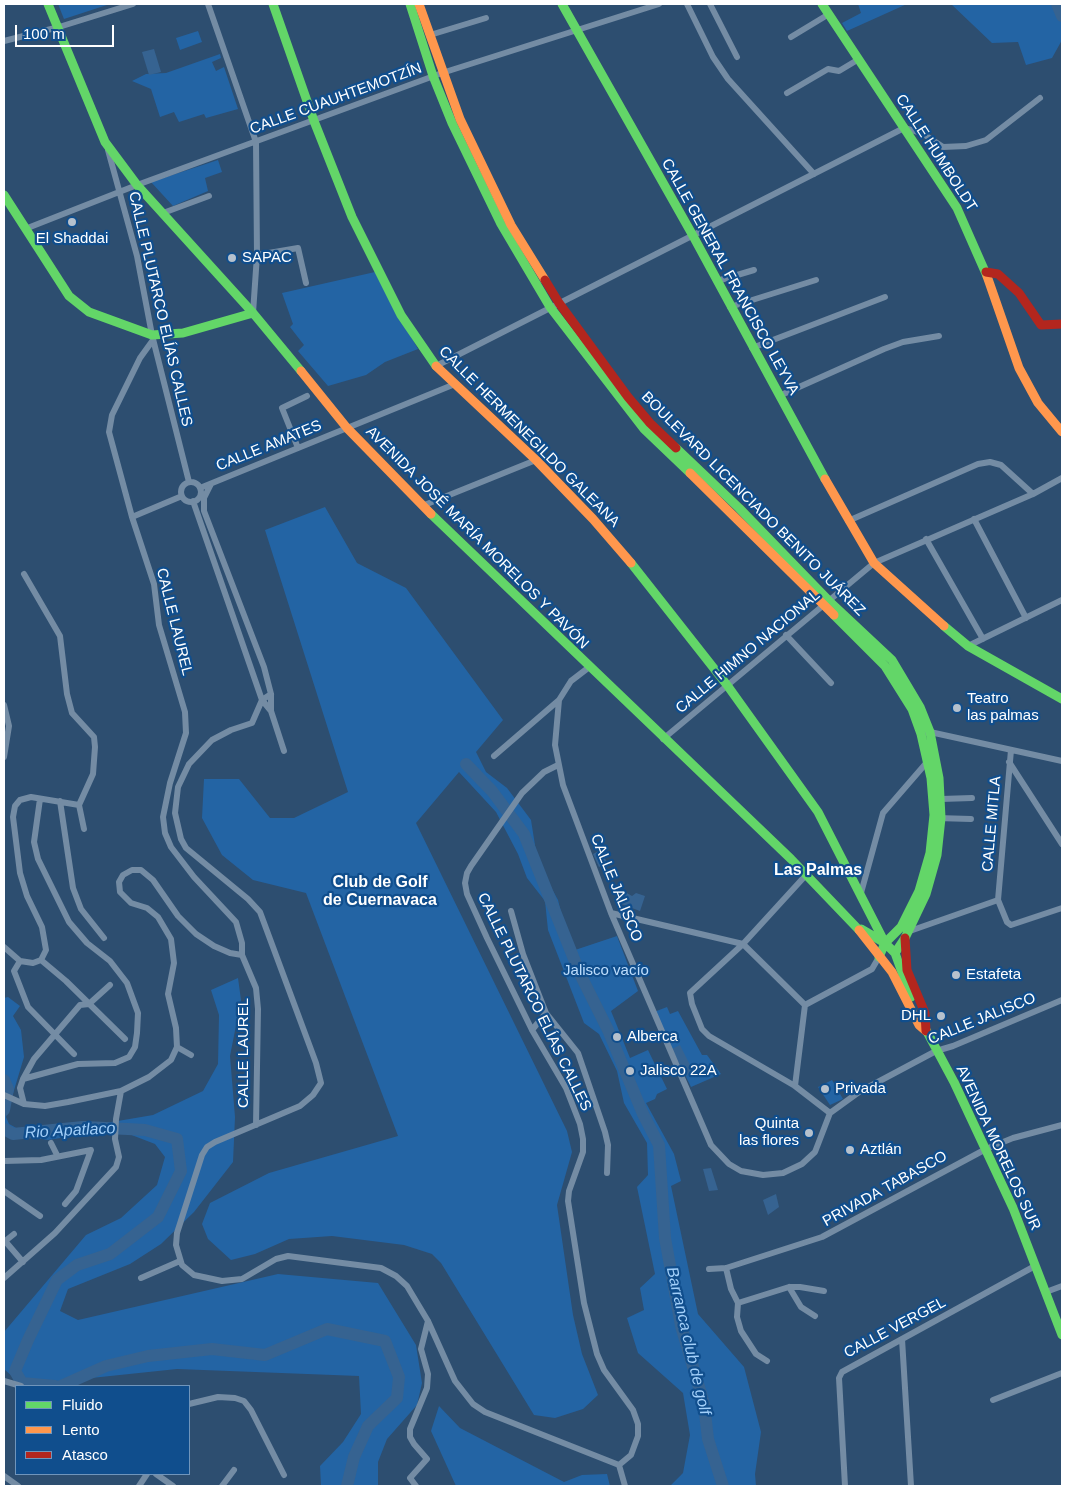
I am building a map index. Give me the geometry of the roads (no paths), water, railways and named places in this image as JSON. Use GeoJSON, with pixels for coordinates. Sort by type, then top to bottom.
{"type":"FeatureCollection","features":[{"type":"Feature","properties":{"kind":"street","name":"AVENIDA JOSÉ MARÍA MORELOS Y PAVÓN"},"geometry":{"type":"LineString","coordinates":[[48,4],[106,142],[137,185],[253,313],[347,428],[422,506],[806,876],[856,928]]}},
{"type":"Feature","properties":{"kind":"street"},"geometry":{"type":"LineString","coordinates":[[4,41],[133,4]]}},
{"type":"Feature","properties":{"kind":"street"},"geometry":{"type":"LineString","coordinates":[[4,195],[70,296],[89,312],[152,337],[183,333],[253,313],[257,255],[256,142],[208,4]]}},
{"type":"Feature","properties":{"kind":"street","name":"CALLE HERMENEGILDO GALEANA"},"geometry":{"type":"LineString","coordinates":[[273,4],[314,121],[366,248],[401,315],[436,366],[536,460],[593,519],[641,575],[727,685],[818,812],[885,943]]}},
{"type":"Feature","properties":{"kind":"street","name":"BOULEVARD LICENCIADO BENITO JUÁREZ"},"geometry":{"type":"LineString","coordinates":[[410,4],[437,74],[511,224],[555,305],[628,397],[647,426],[739,508],[826,603],[892,660],[920,707],[941,799],[932,876],[906,935],[895,954]]}},
{"type":"Feature","properties":{"kind":"street","name":"BOULEVARD LICENCIADO BENITO JUÁREZ"},"geometry":{"type":"LineString","coordinates":[[419,4],[430,35],[437,74]]}},
{"type":"Feature","properties":{"kind":"street","name":"CALLE GENERAL FRANCISCO LEYVA"},"geometry":{"type":"LineString","coordinates":[[562,4],[692,234],[752,348],[848,522],[874,563],[924,610],[968,646],[1062,698]]}},
{"type":"Feature","properties":{"kind":"street","name":"CALLE CUAUHTEMOTZÍN"},"geometry":{"type":"LineString","coordinates":[[25,229],[137,185],[437,74],[659,4]]}},
{"type":"Feature","properties":{"kind":"street"},"geometry":{"type":"LineString","coordinates":[[687,4],[713,57],[728,79],[814,174]]}},
{"type":"Feature","properties":{"kind":"street"},"geometry":{"type":"LineString","coordinates":[[710,4],[737,56]]}},
{"type":"Feature","properties":{"kind":"street","name":"CALLE HUMBOLDT"},"geometry":{"type":"LineString","coordinates":[[822,4],[957,208],[986,272],[1023,377],[1038,402],[1062,432]]}},
{"type":"Feature","properties":{"kind":"street"},"geometry":{"type":"LineString","coordinates":[[790,37],[829,14]]}},
{"type":"Feature","properties":{"kind":"street"},"geometry":{"type":"LineString","coordinates":[[430,35],[486,18]]}},
{"type":"Feature","properties":{"kind":"street"},"geometry":{"type":"LineString","coordinates":[[787,93],[828,69],[839,71],[859,59]]}},
{"type":"Feature","properties":{"kind":"street"},"geometry":{"type":"LineString","coordinates":[[436,366],[692,234],[904,128],[922,133],[943,146],[966,146],[986,140],[1040,98]]}},
{"type":"Feature","properties":{"kind":"street","name":"CALLE PLUTARCO ELÍAS CALLES"},"geometry":{"type":"LineString","coordinates":[[106,142],[137,256],[152,337],[189,482]]}},
{"type":"Feature","properties":{"kind":"street"},"geometry":{"type":"LineString","coordinates":[[162,213],[209,196]]}},
{"type":"Feature","properties":{"kind":"street"},"geometry":{"type":"LineString","coordinates":[[257,255],[298,248],[306,283]]}},
{"type":"Feature","properties":{"kind":"street"},"geometry":{"type":"LineString","coordinates":[[717,282],[754,270]]}},
{"type":"Feature","properties":{"kind":"street"},"geometry":{"type":"LineString","coordinates":[[986,272],[998,274],[1019,293],[1040,324],[1047,326],[1062,324]]}},
{"type":"Feature","properties":{"kind":"street"},"geometry":{"type":"LineString","coordinates":[[730,307],[816,280]]}},
{"type":"Feature","properties":{"kind":"street"},"geometry":{"type":"LineString","coordinates":[[752,348],[885,297]]}},
{"type":"Feature","properties":{"kind":"street"},"geometry":{"type":"LineString","coordinates":[[779,396],[884,349],[903,342],[939,336]]}},
{"type":"Feature","properties":{"kind":"street","name":"CALLE LAUREL"},"geometry":{"type":"LineString","coordinates":[[152,337],[112,415],[109,432],[132,518],[154,584],[159,625],[185,712],[186,733],[170,783],[163,817],[165,833],[171,847],[194,877],[236,922],[242,943],[242,955],[256,988],[258,1009],[256,1125]]}},
{"type":"Feature","properties":{"kind":"street","name":"CALLE AMATES"},"geometry":{"type":"LineString","coordinates":[[200,488],[455,384]]}},
{"type":"Feature","properties":{"kind":"street"},"geometry":{"type":"LineString","coordinates":[[298,448],[282,408],[307,396]]}},
{"type":"Feature","properties":{"kind":"street"},"geometry":{"type":"LineString","coordinates":[[422,506],[536,460]]}},
{"type":"Feature","properties":{"kind":"street"},"geometry":{"type":"LineString","coordinates":[[848,522],[978,464],[990,462],[1001,465],[1033,494]]}},
{"type":"Feature","properties":{"kind":"street","name":"CALLE HIMNO NACIONAL"},"geometry":{"type":"LineString","coordinates":[[663,739],[874,563],[1033,494],[1062,478]]}},
{"type":"Feature","properties":{"kind":"street"},"geometry":{"type":"LineString","coordinates":[[189,482],[197,484],[200,488],[200,496],[193,501],[186,500],[182,496],[184,485],[189,482]]}},
{"type":"Feature","properties":{"kind":"street"},"geometry":{"type":"LineString","coordinates":[[211,484],[204,498],[204,511],[264,667],[271,694],[271,711],[284,751]]}},
{"type":"Feature","properties":{"kind":"street"},"geometry":{"type":"LineString","coordinates":[[132,518],[182,496]]}},
{"type":"Feature","properties":{"kind":"street"},"geometry":{"type":"LineString","coordinates":[[193,501],[262,700],[271,711]]}},
{"type":"Feature","properties":{"kind":"street"},"geometry":{"type":"LineString","coordinates":[[974,519],[1026,618]]}},
{"type":"Feature","properties":{"kind":"street"},"geometry":{"type":"LineString","coordinates":[[926,539],[983,639]]}},
{"type":"Feature","properties":{"kind":"street"},"geometry":{"type":"LineString","coordinates":[[24,574],[60,636],[67,694],[72,713],[94,737],[96,747],[93,774],[78,805],[84,829]]}},
{"type":"Feature","properties":{"kind":"street"},"geometry":{"type":"LineString","coordinates":[[968,646],[1062,600]]}},
{"type":"Feature","properties":{"kind":"street"},"geometry":{"type":"LineString","coordinates":[[786,635],[831,683]]}},
{"type":"Feature","properties":{"kind":"street","name":"CALLE JALISCO"},"geometry":{"type":"LineString","coordinates":[[588,668],[571,681],[559,700],[555,745],[558,765],[611,913],[711,1145],[719,1155],[741,1171],[763,1175],[783,1173],[802,1164],[816,1152],[830,1113],[860,1092],[936,1051],[953,1046],[1062,1000]]}},
{"type":"Feature","properties":{"kind":"street"},"geometry":{"type":"LineString","coordinates":[[271,694],[262,700],[252,723],[231,730],[212,740],[189,764],[178,787],[175,813],[181,839],[186,848],[248,899],[260,912],[316,1063],[320,1083],[313,1095],[300,1106],[214,1142],[202,1155],[177,1233],[176,1245],[180,1261],[194,1275],[222,1281],[242,1279],[276,1259],[288,1256],[381,1268],[396,1276],[407,1286],[428,1321],[455,1381],[474,1404],[485,1412],[619,1465],[625,1486]]}},
{"type":"Feature","properties":{"kind":"street"},"geometry":{"type":"LineString","coordinates":[[494,756],[559,700]]}},
{"type":"Feature","properties":{"kind":"street"},"geometry":{"type":"LineString","coordinates":[[4,705],[9,726],[4,757]]}},
{"type":"Feature","properties":{"kind":"street"},"geometry":{"type":"LineString","coordinates":[[926,733],[1062,761]]}},
{"type":"Feature","properties":{"kind":"street","name":"CALLE MITLA"},"geometry":{"type":"LineString","coordinates":[[998,900],[1011,750]]}},
{"type":"Feature","properties":{"kind":"street"},"geometry":{"type":"LineString","coordinates":[[861,893],[883,813],[931,758]]}},
{"type":"Feature","properties":{"kind":"street","name":"BOULEVARD LICENCIADO BENITO JUÁREZ"},"geometry":{"type":"LineString","coordinates":[[885,943],[901,927],[926,874],[938,818],[931,758]]}},
{"type":"Feature","properties":{"kind":"street"},"geometry":{"type":"LineString","coordinates":[[1010,762],[1062,844]]}},
{"type":"Feature","properties":{"kind":"street","name":"CALLE PLUTARCO ELÍAS CALLES"},"geometry":{"type":"LineString","coordinates":[[558,765],[544,772],[522,793],[466,873],[465,883],[467,894],[486,938],[532,1030],[566,1088],[583,1139],[583,1152],[569,1191],[568,1201],[584,1303],[596,1354],[604,1370],[632,1410],[638,1424],[638,1436],[631,1455],[619,1465]]}},
{"type":"Feature","properties":{"kind":"street"},"geometry":{"type":"LineString","coordinates":[[941,799],[972,798]]}},
{"type":"Feature","properties":{"kind":"street"},"geometry":{"type":"LineString","coordinates":[[4,947],[20,961],[33,963],[41,960],[46,950],[42,927],[27,896],[20,873],[13,817],[15,806],[20,800],[26,799],[60,800],[78,805]]}},
{"type":"Feature","properties":{"kind":"street"},"geometry":{"type":"LineString","coordinates":[[23,1079],[78,1064],[115,1063],[128,1057],[135,1047],[137,1033],[138,1013],[127,983],[110,961],[87,943],[69,922],[38,860],[34,842],[40,799]]}},
{"type":"Feature","properties":{"kind":"street"},"geometry":{"type":"LineString","coordinates":[[60,800],[73,888],[80,909],[104,938]]}},
{"type":"Feature","properties":{"kind":"street"},"geometry":{"type":"LineString","coordinates":[[938,818],[971,819]]}},
{"type":"Feature","properties":{"kind":"street"},"geometry":{"type":"LineString","coordinates":[[4,1095],[13,1101],[24,1104],[45,1106],[121,1091],[163,1067],[171,1060],[177,1047],[176,1028],[168,994],[174,962],[171,939],[158,917],[148,908],[131,903],[120,892],[119,882],[123,875],[132,870],[141,870],[153,880],[178,916],[196,934],[214,946],[230,953],[242,955]]}},
{"type":"Feature","properties":{"kind":"street"},"geometry":{"type":"LineString","coordinates":[[806,876],[743,944],[690,992],[692,1004],[702,1029],[708,1036],[795,1086],[830,1113]]}},
{"type":"Feature","properties":{"kind":"street"},"geometry":{"type":"LineString","coordinates":[[926,1031],[925,1013],[907,970],[906,935],[998,900],[1007,922],[1011,925],[1062,908]]}},
{"type":"Feature","properties":{"kind":"street"},"geometry":{"type":"LineString","coordinates":[[511,911],[523,954],[546,1013],[578,1052],[605,1132],[608,1145],[607,1173]]}},
{"type":"Feature","properties":{"kind":"street"},"geometry":{"type":"LineString","coordinates":[[611,913],[743,944],[805,1005]]}},
{"type":"Feature","properties":{"kind":"street","name":"AVENIDA MORELOS SUR"},"geometry":{"type":"LineString","coordinates":[[856,928],[885,943],[895,954],[926,1031],[954,1082],[1013,1208],[1061,1329]]}},
{"type":"Feature","properties":{"kind":"street","name":"AVENIDA MORELOS SUR"},"geometry":{"type":"LineString","coordinates":[[856,928],[892,972],[919,1024],[926,1031]]}},
{"type":"Feature","properties":{"kind":"street"},"geometry":{"type":"LineString","coordinates":[[805,1005],[872,969],[885,943]]}},
{"type":"Feature","properties":{"kind":"street"},"geometry":{"type":"LineString","coordinates":[[41,960],[66,981],[125,1039]]}},
{"type":"Feature","properties":{"kind":"street"},"geometry":{"type":"LineString","coordinates":[[20,961],[14,971],[24,998],[36,1018],[74,1054]]}},
{"type":"Feature","properties":{"kind":"street"},"geometry":{"type":"LineString","coordinates":[[24,1104],[20,1088],[34,1059],[80,1005],[89,1004],[110,985]]}},
{"type":"Feature","properties":{"kind":"street"},"geometry":{"type":"LineString","coordinates":[[795,1086],[805,1005]]}},
{"type":"Feature","properties":{"kind":"street"},"geometry":{"type":"LineString","coordinates":[[532,1030],[546,1013]]}},
{"type":"Feature","properties":{"kind":"street"},"geometry":{"type":"LineString","coordinates":[[177,1047],[191,1055]]}},
{"type":"Feature","properties":{"kind":"street"},"geometry":{"type":"LineString","coordinates":[[4,1278],[55,1233],[116,1167],[119,1157],[115,1139],[116,1119],[121,1091]]}},
{"type":"Feature","properties":{"kind":"street","name":"PRIVADA TABASCO"},"geometry":{"type":"LineString","coordinates":[[709,1269],[726,1268],[822,1238],[986,1149],[1013,1138],[1062,1126]]}},
{"type":"Feature","properties":{"kind":"street"},"geometry":{"type":"LineString","coordinates":[[52,1143],[57,1155]]}},
{"type":"Feature","properties":{"kind":"street"},"geometry":{"type":"LineString","coordinates":[[4,1161],[41,1160],[57,1155],[91,1150],[76,1191],[65,1204]]}},
{"type":"Feature","properties":{"kind":"street"},"geometry":{"type":"LineString","coordinates":[[4,1191],[40,1216]]}},
{"type":"Feature","properties":{"kind":"street"},"geometry":{"type":"LineString","coordinates":[[14,1234],[5,1242],[22,1262]]}},
{"type":"Feature","properties":{"kind":"street"},"geometry":{"type":"LineString","coordinates":[[141,1278],[180,1261]]}},
{"type":"Feature","properties":{"kind":"street","name":"CALLE VERGEL"},"geometry":{"type":"LineString","coordinates":[[845,1486],[839,1378],[846,1368],[1035,1266]]}},
{"type":"Feature","properties":{"kind":"street"},"geometry":{"type":"LineString","coordinates":[[726,1268],[731,1289],[738,1304],[736,1317],[748,1345],[756,1354],[767,1361]]}},
{"type":"Feature","properties":{"kind":"street"},"geometry":{"type":"LineString","coordinates":[[1046,1292],[1062,1286]]}},
{"type":"Feature","properties":{"kind":"street"},"geometry":{"type":"LineString","coordinates":[[738,1304],[789,1287],[824,1291]]}},
{"type":"Feature","properties":{"kind":"street"},"geometry":{"type":"LineString","coordinates":[[789,1287],[801,1307],[815,1316]]}},
{"type":"Feature","properties":{"kind":"street"},"geometry":{"type":"LineString","coordinates":[[416,1486],[410,1478],[427,1459],[410,1437],[410,1429],[427,1388],[428,1374],[422,1349],[428,1321]]}},
{"type":"Feature","properties":{"kind":"street"},"geometry":{"type":"LineString","coordinates":[[902,1339],[911,1486]]}},
{"type":"Feature","properties":{"kind":"street"},"geometry":{"type":"LineString","coordinates":[[993,1400],[1062,1374]]}},
{"type":"Feature","properties":{"kind":"street"},"geometry":{"type":"LineString","coordinates":[[4,1381],[18,1385]]}},
{"type":"Feature","properties":{"kind":"street"},"geometry":{"type":"LineString","coordinates":[[190,1404],[218,1397],[235,1398],[244,1401],[251,1410],[284,1475]]}},
{"type":"Feature","properties":{"kind":"street"},"geometry":{"type":"LineString","coordinates":[[222,1486],[234,1470]]}},
{"type":"Feature","properties":{"kind":"street"},"geometry":{"type":"LineString","coordinates":[[139,1486],[146,1475]]}},
{"type":"Feature","properties":{"kind":"street"},"geometry":{"type":"LineString","coordinates":[[157,1475],[173,1486]]}},
{"type":"Feature","properties":{"kind":"street"},"geometry":{"type":"LineString","coordinates":[[4,1476],[18,1486]]}},
{"type":"Feature","properties":{"kind":"waterway"},"geometry":{"type":"LineString","coordinates":[[1057,4],[1062,16]]}},
{"type":"Feature","properties":{"kind":"waterway","name":"Barranca club de golf"},"geometry":{"type":"LineString","coordinates":[[466,764],[492,791],[524,834],[580,974],[608,1030],[643,1114],[659,1145],[665,1238],[681,1326],[704,1404],[708,1439],[723,1486]]}},
{"type":"Feature","properties":{"kind":"waterway","name":"Rio Apatlaco"},"geometry":{"type":"LineString","coordinates":[[4,1080],[8,1089],[4,1110]]}},
{"type":"Feature","properties":{"kind":"waterway","name":"Rio Apatlaco"},"geometry":{"type":"LineString","coordinates":[[4,1129],[13,1134],[83,1127],[128,1129],[145,1130],[177,1139],[181,1171],[158,1217],[110,1254],[77,1265],[57,1280],[15,1371],[22,1383],[44,1385]]}},
{"type":"Feature","properties":{"kind":"waterway","name":"Rio Apatlaco"},"geometry":{"type":"LineString","coordinates":[[63,1385],[106,1366],[148,1356],[212,1349],[265,1355],[327,1329],[385,1341],[399,1377],[397,1398],[368,1426],[354,1457],[347,1486]]}},
{"type":"Feature","properties":{"kind":"place","name":"El Shaddai"},"geometry":{"type":"Point","coordinates":[72,222]}},
{"type":"Feature","properties":{"kind":"place","name":"SAPAC"},"geometry":{"type":"Point","coordinates":[232,258]}},
{"type":"Feature","properties":{"kind":"place","name":"Teatro las palmas"},"geometry":{"type":"Point","coordinates":[957,708]}},
{"type":"Feature","properties":{"kind":"place","name":"Estafeta"},"geometry":{"type":"Point","coordinates":[956,975]}},
{"type":"Feature","properties":{"kind":"place","name":"DHL"},"geometry":{"type":"Point","coordinates":[941,1016]}},
{"type":"Feature","properties":{"kind":"place","name":"Alberca"},"geometry":{"type":"Point","coordinates":[617,1037]}},
{"type":"Feature","properties":{"kind":"place","name":"Jalisco 22A"},"geometry":{"type":"Point","coordinates":[630,1071]}},
{"type":"Feature","properties":{"kind":"place","name":"Privada"},"geometry":{"type":"Point","coordinates":[825,1089]}},
{"type":"Feature","properties":{"kind":"place","name":"Quinta las flores"},"geometry":{"type":"Point","coordinates":[809,1133]}},
{"type":"Feature","properties":{"kind":"place","name":"Aztlán"},"geometry":{"type":"Point","coordinates":[850,1150]}},
{"type":"Feature","properties":{"kind":"district","name":"Las Palmas"},"geometry":{"type":"Point","coordinates":[818,871]}},
{"type":"Feature","properties":{"kind":"district","name":"Club de Golf de Cuernavaca"},"geometry":{"type":"Point","coordinates":[380,892]}},
{"type":"Feature","properties":{"kind":"park label","name":"Jalisco vacío"},"geometry":{"type":"Point","coordinates":[606,971]}}]}
